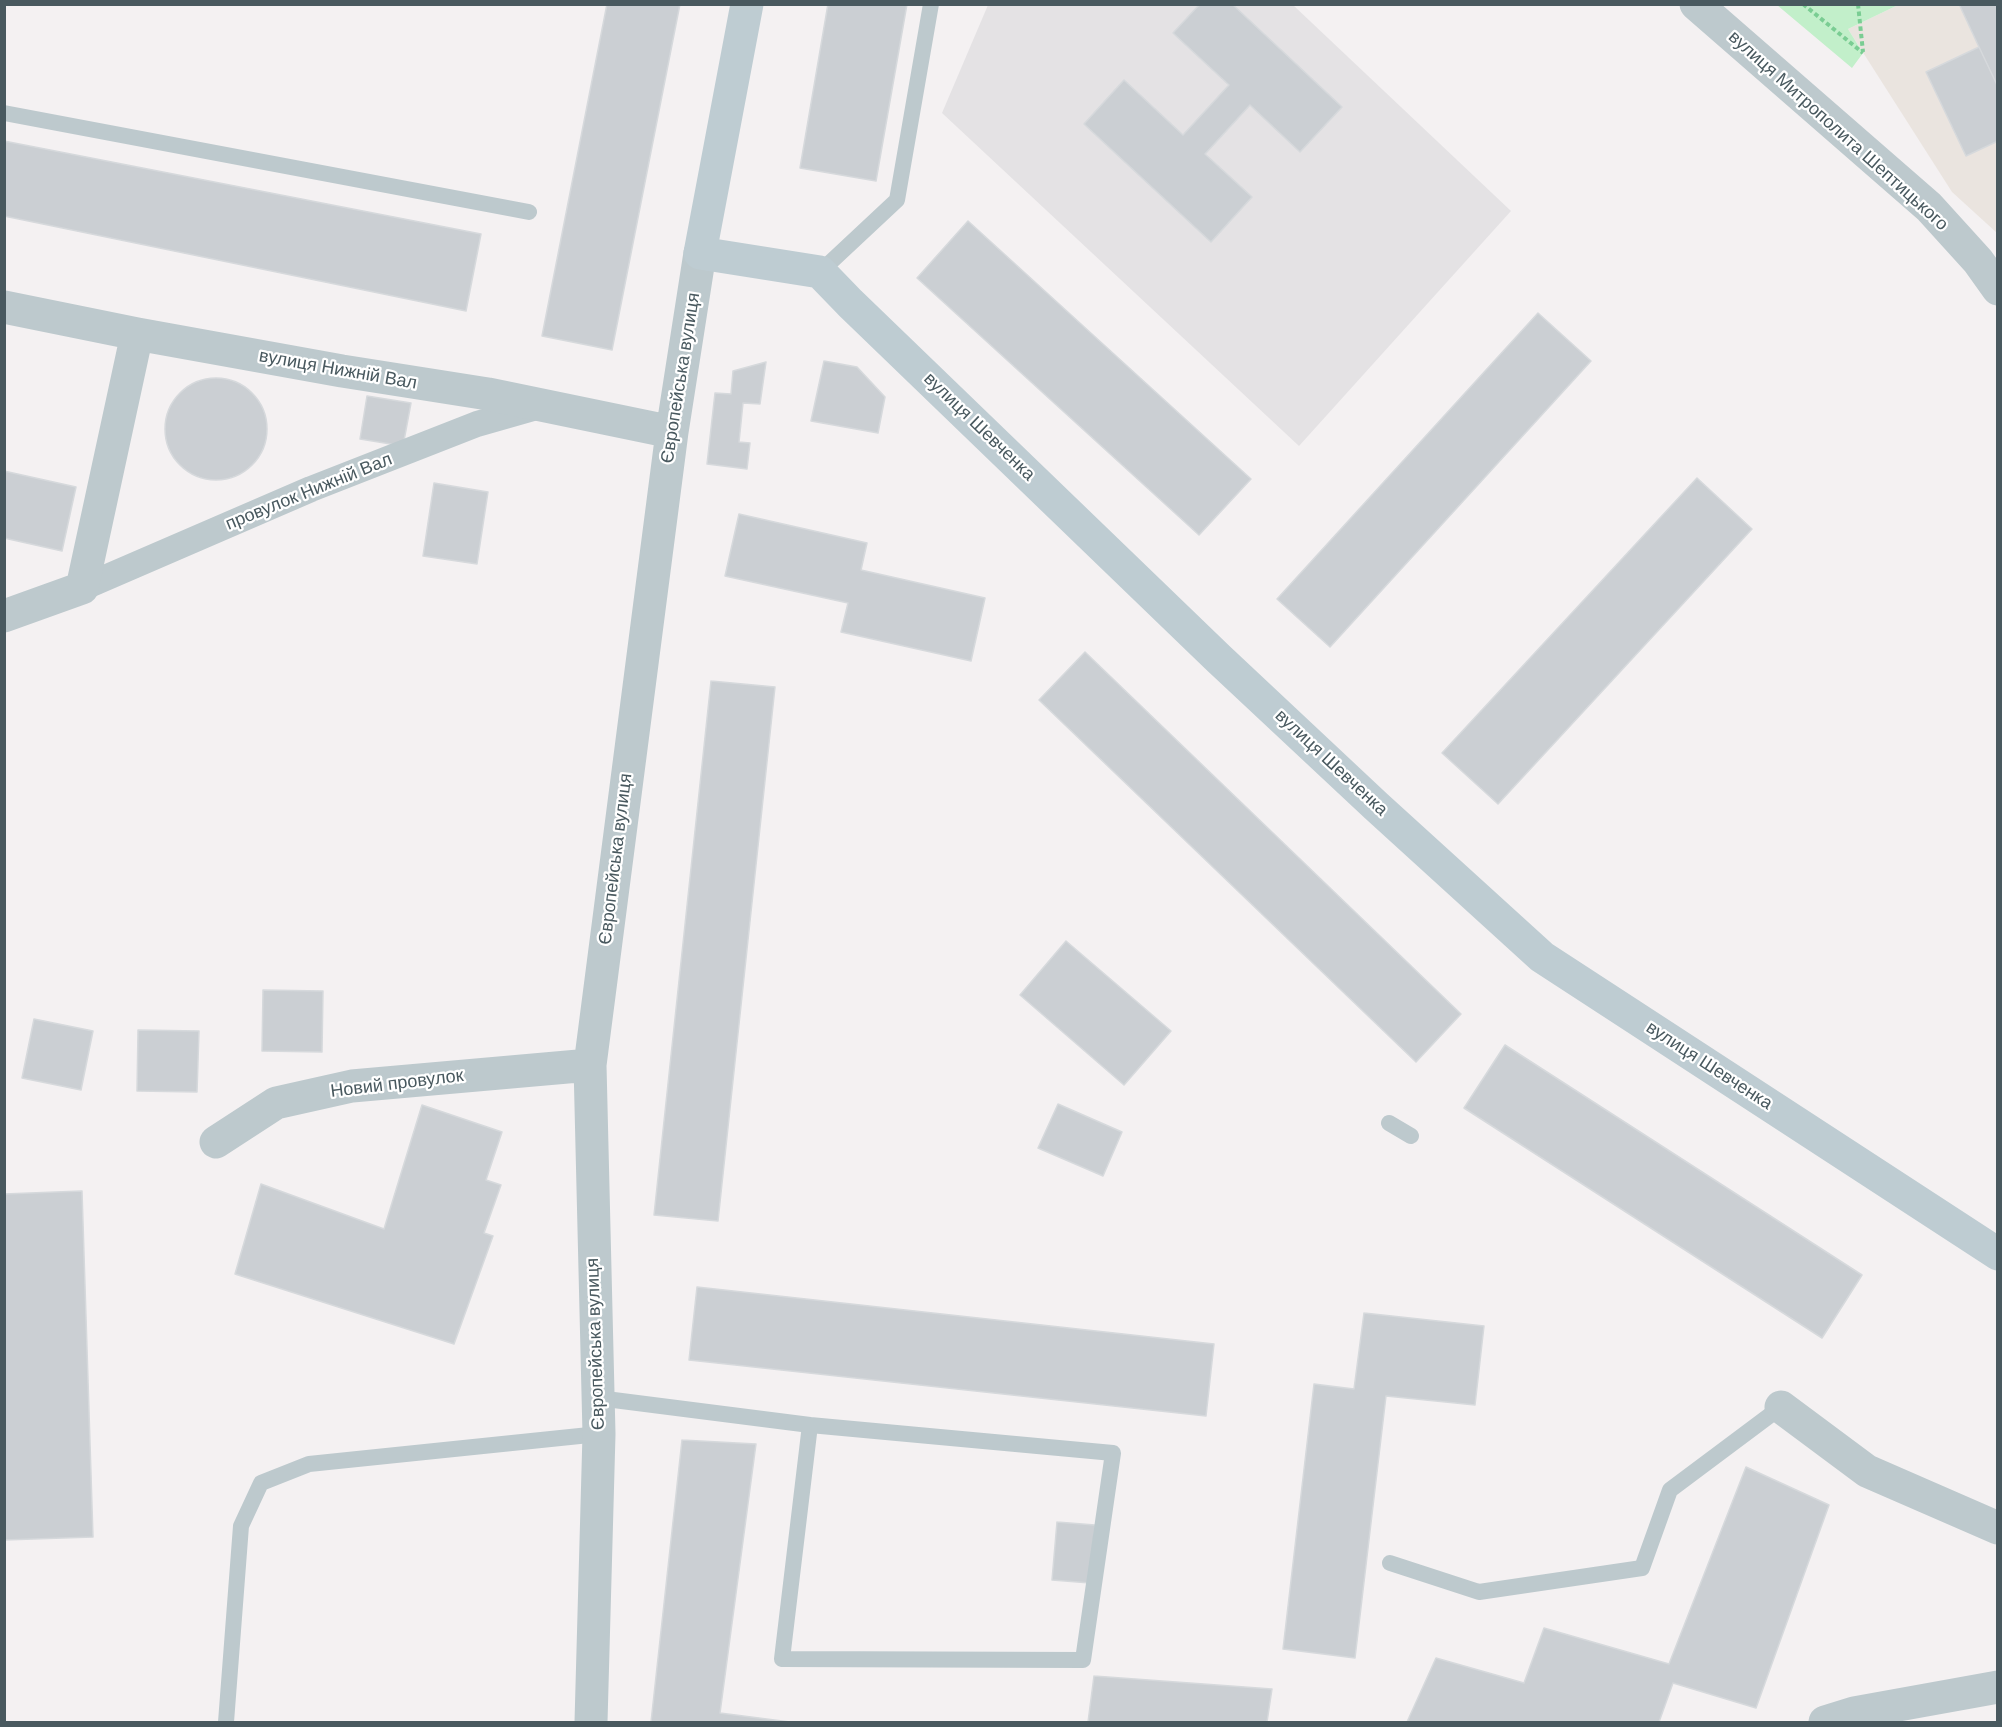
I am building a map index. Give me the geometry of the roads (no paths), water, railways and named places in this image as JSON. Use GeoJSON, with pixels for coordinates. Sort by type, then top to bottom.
{"type":"FeatureCollection","features":[{"type":"Feature","properties":{"kind":"main road","name":"Європейська вулиця"},"geometry":{"type":"LineString","coordinates":[[700,253],[747,4]]}},
{"type":"Feature","properties":{"kind":"main road"},"geometry":{"type":"LineString","coordinates":[[700,253],[820,272]]}},
{"type":"Feature","properties":{"kind":"main road","name":"вулиця Шевченка"},"geometry":{"type":"LineString","coordinates":[[820,272],[1226,666],[1542,957],[1998,1254]]}},
{"type":"Feature","properties":{"kind":"street","name":"вулиця Митрополита Шептицького"},"geometry":{"type":"LineString","coordinates":[[1696,4],[1929,207],[1988,266],[1998,289]]}},
{"type":"Feature","properties":{"kind":"street","name":"Європейська вулиця"},"geometry":{"type":"LineString","coordinates":[[591,1722],[599,1434],[590,1065],[672,432],[700,253]]}},
{"type":"Feature","properties":{"kind":"street","name":"вулиця Нижній Вал"},"geometry":{"type":"LineString","coordinates":[[4,307],[342,371],[489,394],[672,432]]}},
{"type":"Feature","properties":{"kind":"street"},"geometry":{"type":"LineString","coordinates":[[82,588],[137,334]]}},
{"type":"Feature","properties":{"kind":"street","name":"провулок Нижній Вал"},"geometry":{"type":"LineString","coordinates":[[4,616],[82,588],[344,476],[477,424],[540,406]]}},
{"type":"Feature","properties":{"kind":"street","name":"Новий провулок"},"geometry":{"type":"LineString","coordinates":[[216,1142],[276,1103],[352,1086],[590,1065]]}},
{"type":"Feature","properties":{"kind":"street"},"geometry":{"type":"LineString","coordinates":[[1781,1407],[1867,1472],[1998,1528]]}},
{"type":"Feature","properties":{"kind":"street"},"geometry":{"type":"LineString","coordinates":[[1826,1722],[1854,1713],[1998,1687]]}},
{"type":"Feature","properties":{"kind":"lane"},"geometry":{"type":"LineString","coordinates":[[820,272],[897,200],[931,4]]}},
{"type":"Feature","properties":{"kind":"lane"},"geometry":{"type":"LineString","coordinates":[[4,112],[529,212]]}},
{"type":"Feature","properties":{"kind":"lane"},"geometry":{"type":"LineString","coordinates":[[1389,1123],[1411,1136]]}},
{"type":"Feature","properties":{"kind":"lane"},"geometry":{"type":"LineString","coordinates":[[598,1398],[810,1425],[1113,1453],[1083,1660],[782,1659],[810,1425]]}},
{"type":"Feature","properties":{"kind":"lane"},"geometry":{"type":"LineString","coordinates":[[1390,1563],[1479,1592],[1642,1568],[1671,1490],[1781,1407]]}},
{"type":"Feature","properties":{"kind":"lane"},"geometry":{"type":"LineString","coordinates":[[226,1722],[241,1526],[261,1483],[309,1464],[599,1434]]}}]}
